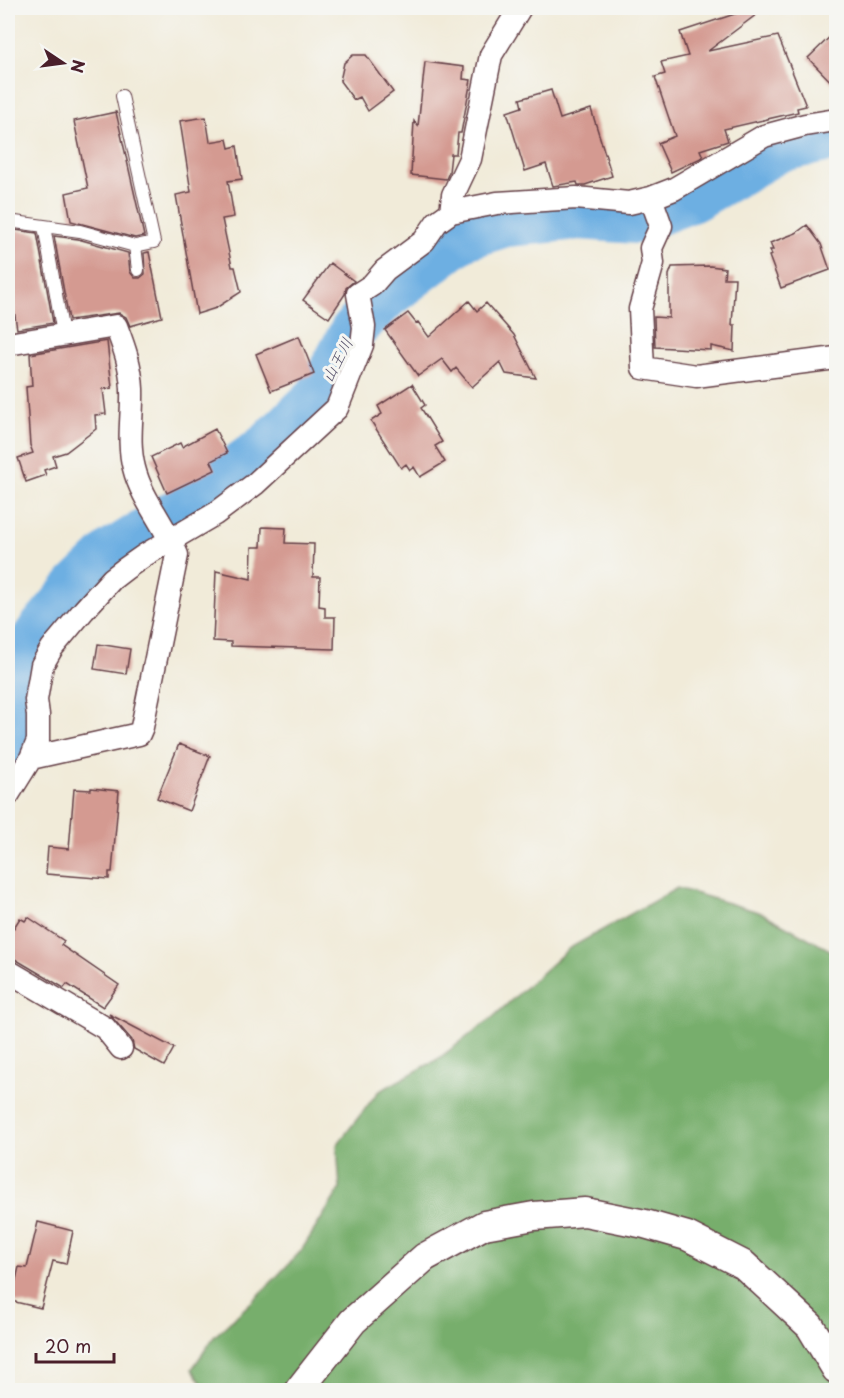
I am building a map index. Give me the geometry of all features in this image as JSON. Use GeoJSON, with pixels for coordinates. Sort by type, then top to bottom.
{"type":"FeatureCollection","features":[{"type":"Feature","properties":{"kind":"street"},"geometry":{"type":"LineString","coordinates":[[451,212],[453,195],[470,159],[491,55],[520,8]]}},
{"type":"Feature","properties":{"kind":"street"},"geometry":{"type":"LineString","coordinates":[[8,795],[31,758],[38,741],[36,700],[38,684],[42,665],[52,648],[112,579],[170,539],[215,514],[255,484],[337,408],[362,345],[364,327],[357,294],[372,285],[386,270],[424,241],[437,222],[451,212],[496,203],[576,198],[629,202],[652,199],[674,189],[764,136],[805,124],[837,120]]}},
{"type":"Feature","properties":{"kind":"street"},"geometry":{"type":"LineString","coordinates":[[652,199],[661,226],[651,248],[653,263],[640,309],[643,368],[696,376],[837,358]]}},
{"type":"Feature","properties":{"kind":"street"},"geometry":{"type":"LineString","coordinates":[[8,344],[116,326],[129,361],[132,391],[130,450],[134,470],[144,497],[170,539],[177,555],[139,734],[31,758]]}},
{"type":"Feature","properties":{"kind":"street"},"geometry":{"type":"LineString","coordinates":[[8,971],[105,1028],[122,1048]]}},
{"type":"Feature","properties":{"kind":"street"},"geometry":{"type":"LineString","coordinates":[[299,1390],[353,1321],[425,1257],[484,1225],[534,1216],[585,1212],[645,1224],[687,1236],[744,1265],[810,1326],[837,1369]]}},
{"type":"Feature","properties":{"kind":"lane"},"geometry":{"type":"LineString","coordinates":[[8,221],[80,231],[135,246],[154,242],[122,96]]}},
{"type":"Feature","properties":{"kind":"lane"},"geometry":{"type":"LineString","coordinates":[[44,226],[63,334]]}},
{"type":"Feature","properties":{"kind":"lane"},"geometry":{"type":"LineString","coordinates":[[135,246],[138,270]]}},
{"type":"Feature","properties":{"kind":"green space"},"geometry":{"type":"Polygon","coordinates":[[[677,888],[762,913],[832,951],[836,956],[836,1390],[206,1390],[192,1369],[214,1337],[301,1251],[340,1189],[337,1145],[378,1092],[438,1059],[493,1017],[568,949],[677,888]]]}},
{"type":"Feature","properties":{"kind":"building"},"geometry":{"type":"Polygon","coordinates":[[[753,8],[765,8],[708,51],[778,36],[806,106],[797,108],[798,112],[724,129],[728,141],[700,150],[703,157],[671,172],[658,143],[675,136],[655,77],[665,74],[661,62],[688,56],[680,32],[753,8]]]}},
{"type":"Feature","properties":{"kind":"building"},"geometry":{"type":"Polygon","coordinates":[[[837,30],[837,88],[808,58],[837,30]]]}},
{"type":"Feature","properties":{"kind":"building"},"geometry":{"type":"Polygon","coordinates":[[[353,55],[366,55],[393,92],[368,111],[360,97],[354,100],[340,81],[344,63],[353,55]]]}},
{"type":"Feature","properties":{"kind":"building"},"geometry":{"type":"Polygon","coordinates":[[[425,62],[464,67],[463,79],[471,80],[461,133],[458,133],[456,154],[451,154],[446,179],[411,175],[414,121],[418,126],[425,62]]]}},
{"type":"Feature","properties":{"kind":"building"},"geometry":{"type":"Polygon","coordinates":[[[551,90],[560,119],[591,109],[612,176],[585,185],[578,185],[577,182],[553,186],[546,164],[525,171],[507,112],[522,107],[520,99],[551,90]]]}},
{"type":"Feature","properties":{"kind":"building"},"geometry":{"type":"Polygon","coordinates":[[[116,112],[144,236],[135,238],[71,221],[66,193],[88,188],[74,121],[116,112]]]}},
{"type":"Feature","properties":{"kind":"building"},"geometry":{"type":"Polygon","coordinates":[[[206,117],[210,142],[227,139],[229,148],[237,146],[242,179],[228,181],[234,217],[222,219],[232,267],[235,267],[241,292],[216,308],[197,314],[176,195],[191,192],[180,121],[206,117]]]}},
{"type":"Feature","properties":{"kind":"building"},"geometry":{"type":"Polygon","coordinates":[[[807,225],[821,244],[830,270],[781,288],[769,256],[772,255],[770,250],[773,250],[770,243],[796,233],[807,225]]]}},
{"type":"Feature","properties":{"kind":"building"},"geometry":{"type":"Polygon","coordinates":[[[15,230],[37,233],[53,323],[17,329],[8,270],[8,232],[15,230]]]}},
{"type":"Feature","properties":{"kind":"building"},"geometry":{"type":"Polygon","coordinates":[[[54,236],[78,239],[128,253],[130,272],[135,278],[140,278],[145,274],[144,253],[149,252],[162,317],[130,326],[126,317],[119,313],[69,320],[54,236]]]}},
{"type":"Feature","properties":{"kind":"building"},"geometry":{"type":"Polygon","coordinates":[[[330,263],[354,281],[346,288],[345,294],[329,318],[303,300],[330,263]]]}},
{"type":"Feature","properties":{"kind":"building"},"geometry":{"type":"Polygon","coordinates":[[[672,267],[725,268],[724,278],[735,278],[732,325],[735,325],[734,351],[711,346],[711,350],[655,347],[654,317],[669,318],[669,275],[672,267]]]}},
{"type":"Feature","properties":{"kind":"building"},"geometry":{"type":"Polygon","coordinates":[[[469,301],[477,311],[486,303],[514,335],[536,378],[506,374],[500,362],[472,387],[456,368],[452,372],[442,359],[418,376],[385,330],[408,313],[429,337],[469,301]]]}},
{"type":"Feature","properties":{"kind":"building"},"geometry":{"type":"Polygon","coordinates":[[[299,336],[314,374],[271,391],[256,354],[299,336]]]}},
{"type":"Feature","properties":{"kind":"building"},"geometry":{"type":"Polygon","coordinates":[[[107,341],[112,388],[103,389],[106,414],[95,415],[96,429],[66,452],[53,456],[56,466],[44,470],[46,475],[26,482],[18,458],[33,453],[30,445],[26,387],[32,386],[30,354],[107,341]]]}},
{"type":"Feature","properties":{"kind":"building"},"geometry":{"type":"Polygon","coordinates":[[[412,384],[425,405],[421,408],[442,442],[435,446],[445,462],[420,477],[414,467],[410,470],[406,464],[401,468],[371,421],[382,414],[378,406],[412,384]]]}},
{"type":"Feature","properties":{"kind":"building"},"geometry":{"type":"Polygon","coordinates":[[[215,429],[227,453],[211,461],[215,470],[167,493],[151,457],[180,443],[182,447],[215,429]]]}},
{"type":"Feature","properties":{"kind":"building"},"geometry":{"type":"Polygon","coordinates":[[[262,527],[286,528],[285,543],[314,544],[313,577],[320,577],[319,606],[325,607],[325,617],[335,617],[334,649],[231,646],[231,642],[213,641],[216,571],[251,579],[252,547],[261,547],[262,527]]]}},
{"type":"Feature","properties":{"kind":"building"},"geometry":{"type":"Polygon","coordinates":[[[98,644],[130,649],[126,674],[94,669],[98,644]]]}},
{"type":"Feature","properties":{"kind":"building"},"geometry":{"type":"Polygon","coordinates":[[[179,744],[210,756],[189,811],[157,798],[179,744]]]}},
{"type":"Feature","properties":{"kind":"building"},"geometry":{"type":"Polygon","coordinates":[[[91,788],[119,791],[112,872],[109,872],[109,879],[46,874],[48,847],[69,849],[74,789],[91,790],[91,788]]]}},
{"type":"Feature","properties":{"kind":"building"},"geometry":{"type":"Polygon","coordinates":[[[28,917],[64,941],[61,945],[119,985],[103,1007],[67,984],[64,988],[15,959],[8,958],[8,937],[20,918],[25,921],[28,917]]]}},
{"type":"Feature","properties":{"kind":"building"},"geometry":{"type":"Polygon","coordinates":[[[109,1014],[174,1048],[164,1066],[134,1049],[132,1040],[109,1014]]]}},
{"type":"Feature","properties":{"kind":"building"},"geometry":{"type":"Polygon","coordinates":[[[38,1222],[73,1231],[66,1264],[53,1261],[41,1308],[11,1301],[19,1267],[27,1268],[38,1222]]]}},
{"type":"Feature","properties":{"kind":"waterway","name":"山王川"},"geometry":{"type":"LineString","coordinates":[[8,752],[14,724],[10,688],[19,661],[41,629],[77,586],[112,552],[176,512],[269,444],[319,395],[353,330],[387,296],[463,238],[506,224],[579,217],[637,221],[693,199],[780,149],[836,138]]}}]}
